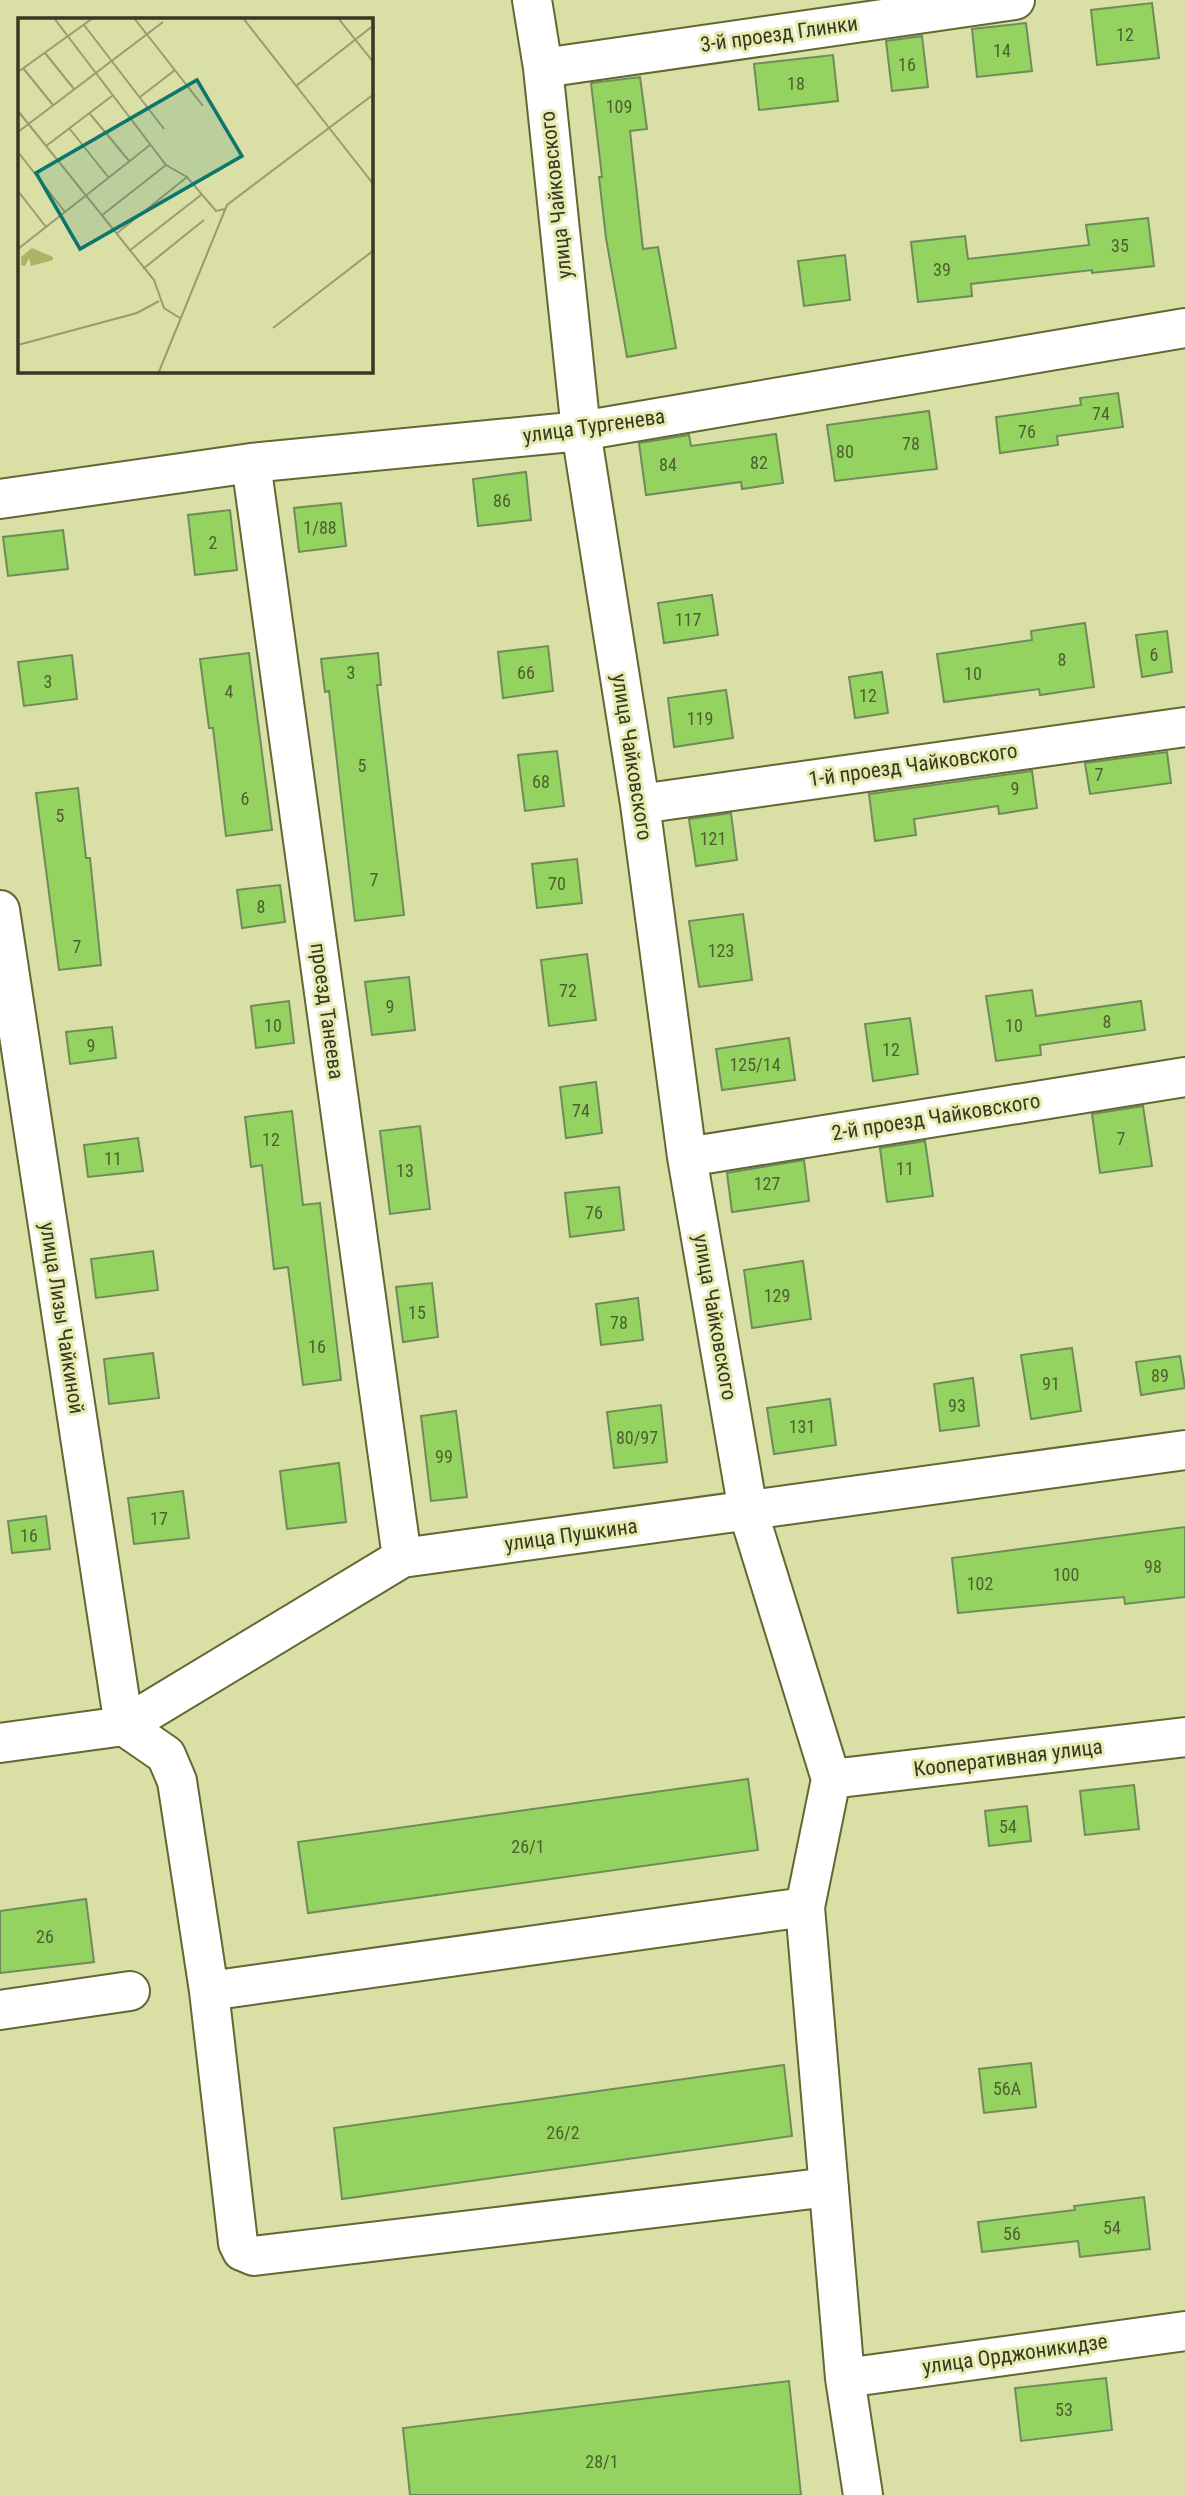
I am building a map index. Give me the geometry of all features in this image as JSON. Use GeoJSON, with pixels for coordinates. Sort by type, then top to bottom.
{"type":"FeatureCollection","features":[{"type":"Feature","properties":{"kind":"street","name":"улица Чайковского"},"geometry":{"type":"LineString","coordinates":[[532,0],[543,68],[581,431],[640,804],[687,1157],[748,1511],[831,1779]]}},
{"type":"Feature","properties":{"kind":"street","name":"3-й проезд Глинки"},"geometry":{"type":"LineString","coordinates":[[543,68],[1015,0]]}},
{"type":"Feature","properties":{"kind":"street","name":"улица Тургенева"},"geometry":{"type":"LineString","coordinates":[[0,499],[251,463],[581,431],[1185,328]]}},
{"type":"Feature","properties":{"kind":"street","name":"проезд Танеева"},"geometry":{"type":"LineString","coordinates":[[251,463],[402,1558]]}},
{"type":"Feature","properties":{"kind":"street","name":"1-й проезд Чайковского"},"geometry":{"type":"LineString","coordinates":[[640,804],[1185,727]]}},
{"type":"Feature","properties":{"kind":"street","name":"улица Лизы Чайкиной"},"geometry":{"type":"LineString","coordinates":[[0,910],[124,1726]]}},
{"type":"Feature","properties":{"kind":"street","name":"2-й проезд Чайковского"},"geometry":{"type":"LineString","coordinates":[[687,1157],[1185,1077]]}},
{"type":"Feature","properties":{"kind":"street","name":"улица Пушкина"},"geometry":{"type":"LineString","coordinates":[[0,1743],[124,1726],[402,1558],[1185,1450]]}},
{"type":"Feature","properties":{"kind":"street"},"geometry":{"type":"LineString","coordinates":[[124,1726],[166,1755],[177,1781],[209,1991],[238,2244],[242,2252],[254,2256],[829,2187]]}},
{"type":"Feature","properties":{"kind":"street","name":"Кооперативная улица"},"geometry":{"type":"LineString","coordinates":[[831,1779],[1185,1737]]}},
{"type":"Feature","properties":{"kind":"street"},"geometry":{"type":"LineString","coordinates":[[831,1779],[806,1907],[845,2378],[863,2495]]}},
{"type":"Feature","properties":{"kind":"street"},"geometry":{"type":"LineString","coordinates":[[209,1991],[806,1907]]}},
{"type":"Feature","properties":{"kind":"street"},"geometry":{"type":"LineString","coordinates":[[0,2010],[130,1991]]}},
{"type":"Feature","properties":{"kind":"street","name":"улица Орджоникидзе"},"geometry":{"type":"LineString","coordinates":[[845,2378],[1185,2331]]}},
{"type":"Feature","properties":{"kind":"building"},"geometry":{"type":"Polygon","coordinates":[[[1152,3],[1159,58],[1097,65],[1091,10],[1152,3]]]}},
{"type":"Feature","properties":{"kind":"building"},"geometry":{"type":"Polygon","coordinates":[[[1026,23],[1032,71],[977,77],[972,29],[1026,23]]]}},
{"type":"Feature","properties":{"kind":"building"},"geometry":{"type":"Polygon","coordinates":[[[922,36],[928,87],[892,91],[886,41],[922,36]]]}},
{"type":"Feature","properties":{"kind":"building"},"geometry":{"type":"Polygon","coordinates":[[[833,55],[838,101],[759,110],[754,64],[833,55]]]}},
{"type":"Feature","properties":{"kind":"building"},"geometry":{"type":"Polygon","coordinates":[[[640,77],[647,129],[630,131],[643,249],[658,247],[676,348],[627,357],[606,238],[591,83],[640,77]]]}},
{"type":"Feature","properties":{"kind":"building"},"geometry":{"type":"Polygon","coordinates":[[[1148,218],[1154,266],[971,284],[972,296],[918,302],[911,242],[965,236],[968,259],[1089,245],[1086,225],[1148,218]]]}},
{"type":"Feature","properties":{"kind":"building"},"geometry":{"type":"Polygon","coordinates":[[[845,255],[850,300],[804,306],[798,261],[845,255]]]}},
{"type":"Feature","properties":{"kind":"building"},"geometry":{"type":"Polygon","coordinates":[[[1118,393],[1123,427],[1057,436],[1058,445],[1000,453],[996,417],[1081,405],[1080,398],[1118,393]]]}},
{"type":"Feature","properties":{"kind":"building"},"geometry":{"type":"Polygon","coordinates":[[[929,411],[937,469],[835,481],[827,425],[929,411]]]}},
{"type":"Feature","properties":{"kind":"building"},"geometry":{"type":"Polygon","coordinates":[[[776,434],[783,483],[742,489],[741,482],[646,495],[639,443],[689,435],[691,446],[776,434]]]}},
{"type":"Feature","properties":{"kind":"building"},"geometry":{"type":"Polygon","coordinates":[[[526,472],[531,520],[478,526],[473,479],[526,472]]]}},
{"type":"Feature","properties":{"kind":"building"},"geometry":{"type":"Polygon","coordinates":[[[341,503],[346,546],[299,552],[294,508],[341,503]]]}},
{"type":"Feature","properties":{"kind":"building"},"geometry":{"type":"Polygon","coordinates":[[[230,510],[237,570],[195,575],[188,515],[230,510]]]}},
{"type":"Feature","properties":{"kind":"building"},"geometry":{"type":"Polygon","coordinates":[[[63,530],[68,569],[8,576],[3,537],[63,530]]]}},
{"type":"Feature","properties":{"kind":"building"},"geometry":{"type":"Polygon","coordinates":[[[712,595],[718,635],[664,643],[658,603],[712,595]]]}},
{"type":"Feature","properties":{"kind":"building"},"geometry":{"type":"Polygon","coordinates":[[[1085,623],[1094,687],[1040,695],[1039,689],[944,702],[937,654],[1032,640],[1031,631],[1085,623]]]}},
{"type":"Feature","properties":{"kind":"building"},"geometry":{"type":"Polygon","coordinates":[[[1167,631],[1172,672],[1142,677],[1136,635],[1167,631]]]}},
{"type":"Feature","properties":{"kind":"building"},"geometry":{"type":"Polygon","coordinates":[[[548,646],[553,691],[503,698],[498,652],[548,646]]]}},
{"type":"Feature","properties":{"kind":"building"},"geometry":{"type":"Polygon","coordinates":[[[249,653],[272,830],[226,836],[213,728],[209,728],[200,659],[249,653]]]}},
{"type":"Feature","properties":{"kind":"building"},"geometry":{"type":"Polygon","coordinates":[[[378,653],[381,685],[377,685],[404,915],[355,921],[329,691],[325,692],[321,659],[378,653]]]}},
{"type":"Feature","properties":{"kind":"building"},"geometry":{"type":"Polygon","coordinates":[[[72,655],[77,699],[24,706],[18,662],[72,655]]]}},
{"type":"Feature","properties":{"kind":"building"},"geometry":{"type":"Polygon","coordinates":[[[882,672],[888,713],[855,718],[849,677],[882,672]]]}},
{"type":"Feature","properties":{"kind":"building"},"geometry":{"type":"Polygon","coordinates":[[[726,690],[733,738],[674,747],[668,698],[726,690]]]}},
{"type":"Feature","properties":{"kind":"building"},"geometry":{"type":"Polygon","coordinates":[[[557,751],[564,806],[525,811],[518,755],[557,751]]]}},
{"type":"Feature","properties":{"kind":"building"},"geometry":{"type":"Polygon","coordinates":[[[1167,752],[1171,783],[1090,794],[1085,763],[1167,752]]]}},
{"type":"Feature","properties":{"kind":"building"},"geometry":{"type":"Polygon","coordinates":[[[1032,771],[1037,808],[999,814],[998,806],[914,819],[916,835],[875,841],[869,794],[1032,771]]]}},
{"type":"Feature","properties":{"kind":"building"},"geometry":{"type":"Polygon","coordinates":[[[78,788],[86,858],[90,858],[101,965],[59,970],[36,793],[78,788]]]}},
{"type":"Feature","properties":{"kind":"building"},"geometry":{"type":"Polygon","coordinates":[[[731,813],[737,860],[696,866],[689,819],[731,813]]]}},
{"type":"Feature","properties":{"kind":"building"},"geometry":{"type":"Polygon","coordinates":[[[577,859],[582,903],[537,908],[532,864],[577,859]]]}},
{"type":"Feature","properties":{"kind":"building"},"geometry":{"type":"Polygon","coordinates":[[[280,885],[285,922],[242,928],[237,890],[280,885]]]}},
{"type":"Feature","properties":{"kind":"building"},"geometry":{"type":"Polygon","coordinates":[[[743,914],[752,980],[699,987],[689,921],[743,914]]]}},
{"type":"Feature","properties":{"kind":"building"},"geometry":{"type":"Polygon","coordinates":[[[587,954],[596,1020],[549,1026],[541,960],[587,954]]]}},
{"type":"Feature","properties":{"kind":"building"},"geometry":{"type":"Polygon","coordinates":[[[409,977],[415,1030],[372,1035],[365,982],[409,977]]]}},
{"type":"Feature","properties":{"kind":"building"},"geometry":{"type":"Polygon","coordinates":[[[1032,990],[1036,1016],[1141,1001],[1145,1030],[1040,1045],[1041,1055],[996,1061],[986,996],[1032,990]]]}},
{"type":"Feature","properties":{"kind":"building"},"geometry":{"type":"Polygon","coordinates":[[[289,1001],[294,1043],[256,1048],[251,1006],[289,1001]]]}},
{"type":"Feature","properties":{"kind":"building"},"geometry":{"type":"Polygon","coordinates":[[[910,1018],[918,1074],[873,1081],[865,1024],[910,1018]]]}},
{"type":"Feature","properties":{"kind":"building"},"geometry":{"type":"Polygon","coordinates":[[[112,1027],[116,1058],[70,1064],[66,1032],[112,1027]]]}},
{"type":"Feature","properties":{"kind":"building"},"geometry":{"type":"Polygon","coordinates":[[[789,1038],[795,1080],[722,1090],[716,1049],[789,1038]]]}},
{"type":"Feature","properties":{"kind":"building"},"geometry":{"type":"Polygon","coordinates":[[[596,1082],[602,1133],[566,1138],[560,1087],[596,1082]]]}},
{"type":"Feature","properties":{"kind":"building"},"geometry":{"type":"Polygon","coordinates":[[[1143,1106],[1152,1166],[1100,1173],[1092,1114],[1143,1106]]]}},
{"type":"Feature","properties":{"kind":"building"},"geometry":{"type":"Polygon","coordinates":[[[292,1111],[303,1205],[320,1203],[341,1380],[303,1385],[288,1267],[274,1269],[262,1165],[251,1167],[245,1117],[292,1111]]]}},
{"type":"Feature","properties":{"kind":"building"},"geometry":{"type":"Polygon","coordinates":[[[420,1126],[430,1209],[390,1214],[380,1131],[420,1126]]]}},
{"type":"Feature","properties":{"kind":"building"},"geometry":{"type":"Polygon","coordinates":[[[138,1138],[143,1171],[88,1177],[84,1145],[138,1138]]]}},
{"type":"Feature","properties":{"kind":"building"},"geometry":{"type":"Polygon","coordinates":[[[925,1141],[933,1196],[887,1202],[880,1148],[925,1141]]]}},
{"type":"Feature","properties":{"kind":"building"},"geometry":{"type":"Polygon","coordinates":[[[804,1160],[809,1201],[732,1212],[727,1173],[804,1160]]]}},
{"type":"Feature","properties":{"kind":"building"},"geometry":{"type":"Polygon","coordinates":[[[619,1187],[624,1230],[570,1237],[565,1193],[619,1187]]]}},
{"type":"Feature","properties":{"kind":"building"},"geometry":{"type":"Polygon","coordinates":[[[153,1251],[158,1290],[96,1298],[91,1259],[153,1251]]]}},
{"type":"Feature","properties":{"kind":"building"},"geometry":{"type":"Polygon","coordinates":[[[803,1261],[811,1319],[752,1328],[744,1270],[803,1261]]]}},
{"type":"Feature","properties":{"kind":"building"},"geometry":{"type":"Polygon","coordinates":[[[432,1283],[438,1337],[403,1342],[396,1287],[432,1283]]]}},
{"type":"Feature","properties":{"kind":"building"},"geometry":{"type":"Polygon","coordinates":[[[638,1298],[643,1340],[601,1345],[596,1304],[638,1298]]]}},
{"type":"Feature","properties":{"kind":"building"},"geometry":{"type":"Polygon","coordinates":[[[1072,1348],[1081,1411],[1031,1419],[1021,1355],[1072,1348]]]}},
{"type":"Feature","properties":{"kind":"building"},"geometry":{"type":"Polygon","coordinates":[[[153,1353],[159,1398],[109,1404],[104,1359],[153,1353]]]}},
{"type":"Feature","properties":{"kind":"building"},"geometry":{"type":"Polygon","coordinates":[[[1180,1356],[1185,1388],[1141,1395],[1136,1362],[1180,1356]]]}},
{"type":"Feature","properties":{"kind":"building"},"geometry":{"type":"Polygon","coordinates":[[[973,1378],[979,1426],[940,1431],[934,1384],[973,1378]]]}},
{"type":"Feature","properties":{"kind":"building"},"geometry":{"type":"Polygon","coordinates":[[[830,1399],[836,1445],[774,1454],[767,1408],[830,1399]]]}},
{"type":"Feature","properties":{"kind":"building"},"geometry":{"type":"Polygon","coordinates":[[[661,1405],[667,1462],[614,1468],[607,1412],[661,1405]]]}},
{"type":"Feature","properties":{"kind":"building"},"geometry":{"type":"Polygon","coordinates":[[[456,1411],[467,1497],[431,1501],[421,1416],[456,1411]]]}},
{"type":"Feature","properties":{"kind":"building"},"geometry":{"type":"Polygon","coordinates":[[[339,1463],[346,1522],[287,1529],[280,1471],[339,1463]]]}},
{"type":"Feature","properties":{"kind":"building"},"geometry":{"type":"Polygon","coordinates":[[[183,1491],[189,1538],[134,1544],[128,1498],[183,1491]]]}},
{"type":"Feature","properties":{"kind":"building"},"geometry":{"type":"Polygon","coordinates":[[[46,1516],[50,1549],[12,1553],[8,1521],[46,1516]]]}},
{"type":"Feature","properties":{"kind":"building"},"geometry":{"type":"Polygon","coordinates":[[[1185,1527],[1185,1597],[1125,1604],[1124,1597],[958,1613],[952,1558],[1185,1527]]]}},
{"type":"Feature","properties":{"kind":"building"},"geometry":{"type":"Polygon","coordinates":[[[748,1779],[758,1850],[308,1913],[298,1842],[748,1779]]]}},
{"type":"Feature","properties":{"kind":"building"},"geometry":{"type":"Polygon","coordinates":[[[1134,1785],[1139,1829],[1085,1835],[1080,1791],[1134,1785]]]}},
{"type":"Feature","properties":{"kind":"building"},"geometry":{"type":"Polygon","coordinates":[[[1027,1806],[1031,1841],[989,1846],[985,1811],[1027,1806]]]}},
{"type":"Feature","properties":{"kind":"building"},"geometry":{"type":"Polygon","coordinates":[[[86,1899],[94,1962],[0,1973],[0,1911],[86,1899]]]}},
{"type":"Feature","properties":{"kind":"building"},"geometry":{"type":"Polygon","coordinates":[[[1031,2063],[1036,2107],[984,2113],[979,2069],[1031,2063]]]}},
{"type":"Feature","properties":{"kind":"building"},"geometry":{"type":"Polygon","coordinates":[[[784,2065],[792,2136],[342,2199],[334,2128],[784,2065]]]}},
{"type":"Feature","properties":{"kind":"building"},"geometry":{"type":"Polygon","coordinates":[[[1144,2197],[1150,2249],[1080,2257],[1078,2241],[982,2252],[978,2222],[1075,2210],[1074,2206],[1144,2197]]]}},
{"type":"Feature","properties":{"kind":"building"},"geometry":{"type":"Polygon","coordinates":[[[1106,2378],[1112,2430],[1021,2441],[1015,2388],[1106,2378]]]}},
{"type":"Feature","properties":{"kind":"building"},"geometry":{"type":"Polygon","coordinates":[[[789,2381],[801,2495],[410,2495],[403,2428],[789,2381]]]}}]}
